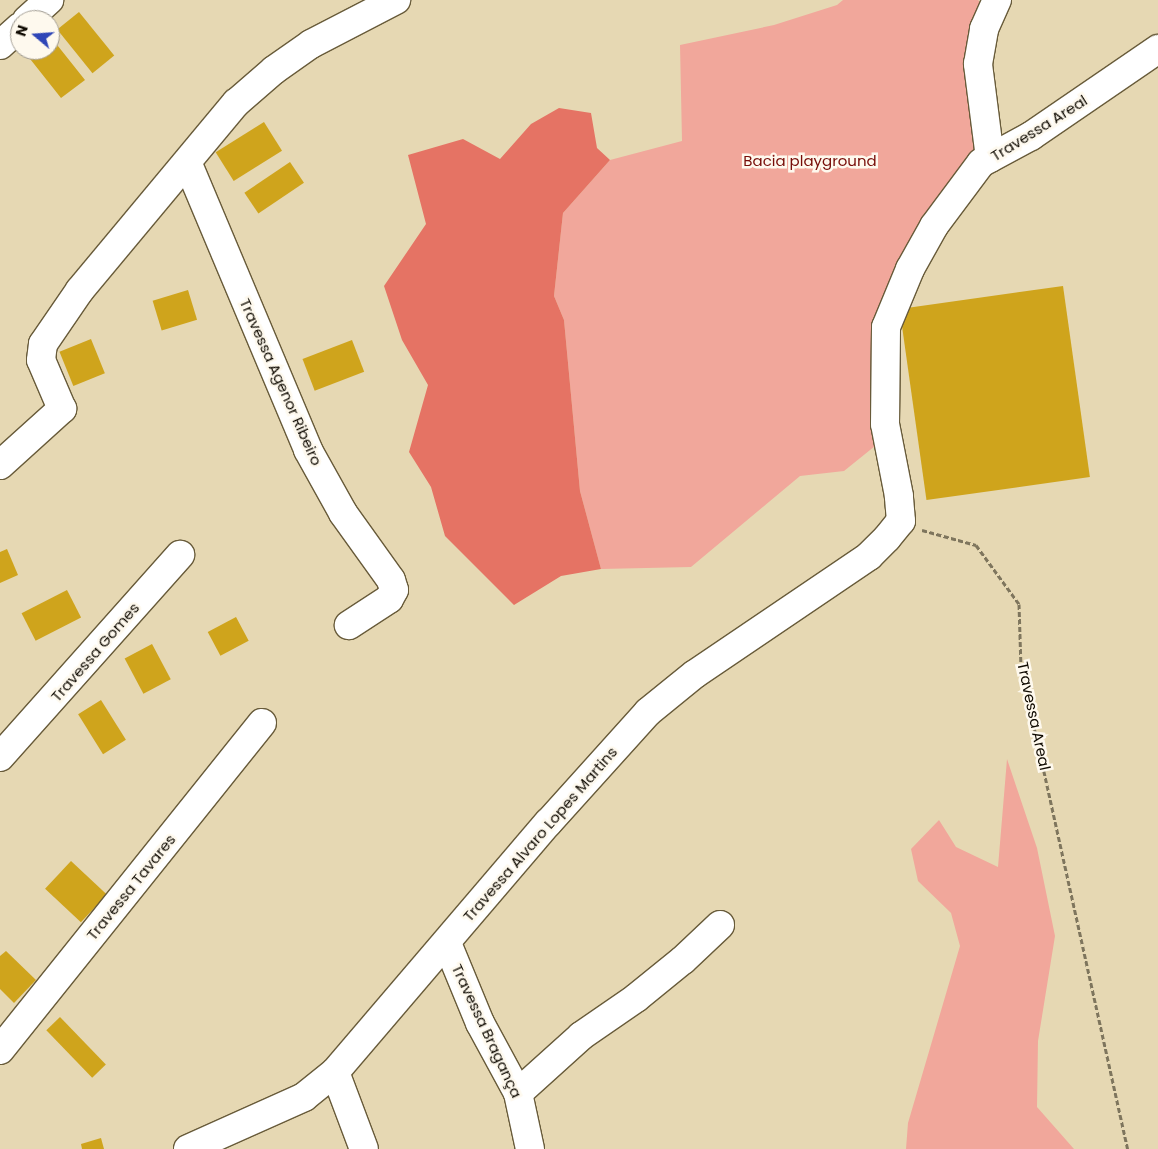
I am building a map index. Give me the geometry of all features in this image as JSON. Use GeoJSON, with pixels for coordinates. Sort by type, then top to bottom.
{"type":"FeatureCollection","features":[{"type":"Feature","properties":{"kind":"street"},"geometry":{"type":"LineString","coordinates":[[38,10],[49,0]]}},
{"type":"Feature","properties":{"kind":"street"},"geometry":{"type":"LineString","coordinates":[[0,465],[62,408],[42,360],[43,344],[80,290],[188,164],[236,103],[274,70],[311,44],[396,0]]}},
{"type":"Feature","properties":{"kind":"street"},"geometry":{"type":"LineString","coordinates":[[990,158],[978,64],[984,29],[996,0]]}},
{"type":"Feature","properties":{"kind":"street"},"geometry":{"type":"LineString","coordinates":[[0,45],[10,36]]}},
{"type":"Feature","properties":{"kind":"street","name":"Travessa Areal"},"geometry":{"type":"LineString","coordinates":[[901,521],[899,496],[885,424],[886,327],[910,269],[934,226],[981,163],[1031,136],[1158,49]]}},
{"type":"Feature","properties":{"kind":"street","name":"Travessa Agenor Ribeiro"},"geometry":{"type":"LineString","coordinates":[[188,164],[308,450],[344,513],[391,580],[394,590],[389,599],[349,625]]}},
{"type":"Feature","properties":{"kind":"street","name":"Travessa Alvaro Lopes Martins"},"geometry":{"type":"LineString","coordinates":[[188,1149],[304,1097],[335,1072],[548,823],[648,712],[695,674],[869,556],[901,521]]}},
{"type":"Feature","properties":{"kind":"street","name":"Travessa Gomes"},"geometry":{"type":"LineString","coordinates":[[3,746],[180,554]]}},
{"type":"Feature","properties":{"kind":"street","name":"Travessa Tavares"},"geometry":{"type":"LineString","coordinates":[[0,1050],[262,723]]}},
{"type":"Feature","properties":{"kind":"street"},"geometry":{"type":"LineString","coordinates":[[518,1092],[581,1036],[636,998],[683,960],[720,925]]}},
{"type":"Feature","properties":{"kind":"street","name":"Travessa Bragança"},"geometry":{"type":"LineString","coordinates":[[447,943],[480,1023],[518,1092],[530,1149]]}},
{"type":"Feature","properties":{"kind":"street"},"geometry":{"type":"LineString","coordinates":[[335,1072],[364,1149]]}},
{"type":"Feature","properties":{"kind":"path","name":"Travessa Areal"},"geometry":{"type":"LineString","coordinates":[[901,521],[930,533],[976,544],[1019,604],[1021,668],[1128,1149]]}},
{"type":"Feature","properties":{"kind":"green space","name":"Bacia playground"},"geometry":{"type":"Polygon","coordinates":[[[843,0],[978,0],[983,5],[981,163],[950,184],[913,236],[889,294],[873,346],[875,446],[844,471],[800,476],[691,567],[601,569],[580,491],[564,320],[554,296],[563,213],[610,160],[682,141],[680,45],[774,25],[837,5],[843,0]]]}},
{"type":"Feature","properties":{"kind":"green space"},"geometry":{"type":"Polygon","coordinates":[[[1007,759],[1037,848],[1055,936],[1038,1041],[1037,1107],[1074,1149],[906,1149],[908,1123],[960,946],[951,913],[918,881],[911,849],[939,820],[956,847],[998,867],[1007,759]]]}},
{"type":"Feature","properties":{"kind":"shaded area"},"geometry":{"type":"Polygon","coordinates":[[[559,108],[591,113],[597,148],[610,160],[563,213],[554,296],[564,320],[580,491],[601,569],[561,576],[514,605],[445,536],[431,487],[409,452],[428,385],[402,340],[384,286],[426,224],[408,155],[463,139],[500,159],[531,124],[559,108]]]}},
{"type":"Feature","properties":{"kind":"building"},"geometry":{"type":"Polygon","coordinates":[[[79,12],[114,56],[92,73],[60,33],[60,27],[79,12]]]}},
{"type":"Feature","properties":{"kind":"building"},"geometry":{"type":"Polygon","coordinates":[[[60,49],[85,80],[61,98],[31,60],[60,60],[60,49]]]}},
{"type":"Feature","properties":{"kind":"building"},"geometry":{"type":"Polygon","coordinates":[[[264,122],[282,151],[234,181],[216,152],[264,122]]]}},
{"type":"Feature","properties":{"kind":"building"},"geometry":{"type":"Polygon","coordinates":[[[290,162],[304,183],[258,213],[244,193],[290,162]]]}},
{"type":"Feature","properties":{"kind":"building"},"geometry":{"type":"Polygon","coordinates":[[[1063,286],[1090,477],[926,500],[900,309],[1063,286]]]}},
{"type":"Feature","properties":{"kind":"building"},"geometry":{"type":"Polygon","coordinates":[[[188,290],[197,320],[162,330],[153,301],[188,290]]]}},
{"type":"Feature","properties":{"kind":"building"},"geometry":{"type":"Polygon","coordinates":[[[91,339],[105,373],[73,386],[59,352],[91,339]]]}},
{"type":"Feature","properties":{"kind":"building"},"geometry":{"type":"Polygon","coordinates":[[[352,340],[364,372],[315,391],[303,359],[352,340]]]}},
{"type":"Feature","properties":{"kind":"building"},"geometry":{"type":"Polygon","coordinates":[[[7,549],[18,575],[0,583],[0,552],[7,549]]]}},
{"type":"Feature","properties":{"kind":"building"},"geometry":{"type":"Polygon","coordinates":[[[67,590],[81,618],[36,641],[22,613],[67,590]]]}},
{"type":"Feature","properties":{"kind":"building"},"geometry":{"type":"Polygon","coordinates":[[[236,617],[249,641],[220,656],[208,632],[236,617]]]}},
{"type":"Feature","properties":{"kind":"building"},"geometry":{"type":"Polygon","coordinates":[[[152,644],[171,679],[143,694],[125,659],[152,644]]]}},
{"type":"Feature","properties":{"kind":"building"},"geometry":{"type":"Polygon","coordinates":[[[101,700],[126,740],[103,754],[78,714],[101,700]]]}},
{"type":"Feature","properties":{"kind":"building"},"geometry":{"type":"Polygon","coordinates":[[[71,861],[107,894],[81,922],[45,889],[71,861]]]}},
{"type":"Feature","properties":{"kind":"building"},"geometry":{"type":"Polygon","coordinates":[[[6,951],[36,980],[14,1003],[0,989],[0,956],[6,951]]]}},
{"type":"Feature","properties":{"kind":"building"},"geometry":{"type":"Polygon","coordinates":[[[60,1017],[106,1064],[92,1078],[46,1030],[60,1017]]]}},
{"type":"Feature","properties":{"kind":"building"},"geometry":{"type":"Polygon","coordinates":[[[101,1138],[104,1149],[82,1149],[81,1144],[101,1138]]]}}]}
